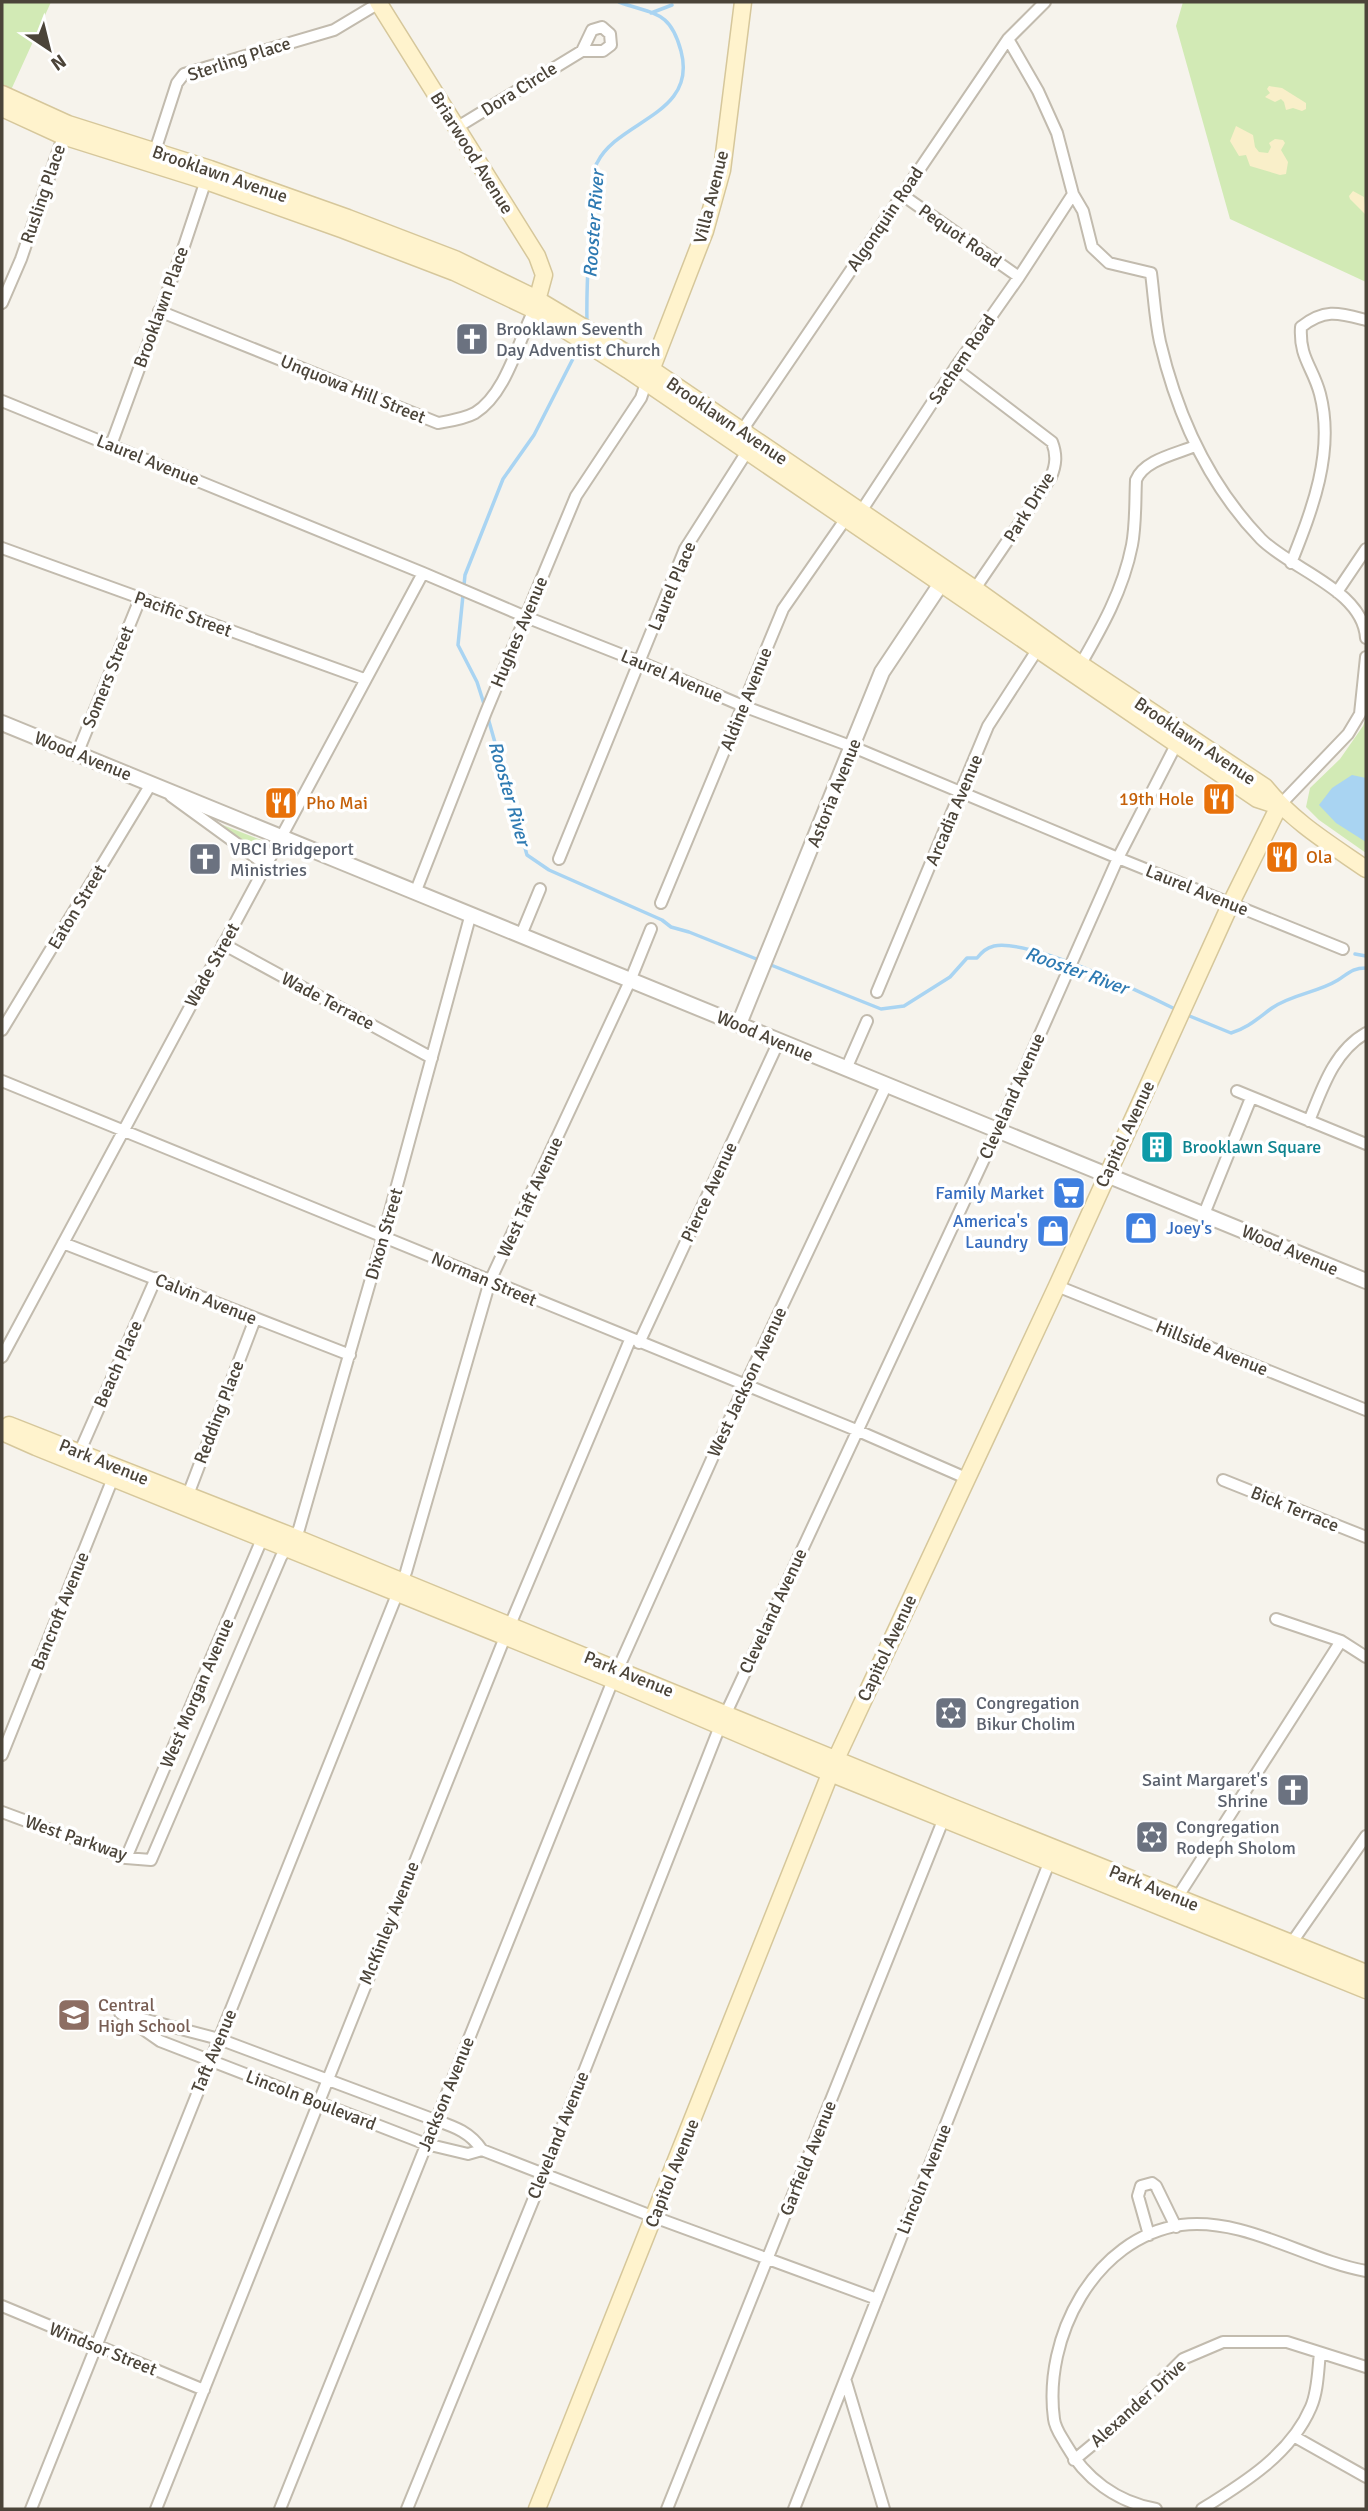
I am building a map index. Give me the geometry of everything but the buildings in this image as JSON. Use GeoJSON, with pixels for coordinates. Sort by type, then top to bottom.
{"type":"FeatureCollection","features":[{"type":"Feature","properties":{"kind":"main road","name":"Villa Avenue"},"geometry":{"type":"LineString","coordinates":[[649,377],[701,242],[722,170],[743,2]]}},
{"type":"Feature","properties":{"kind":"main road","name":"Briarwood Avenue"},"geometry":{"type":"LineString","coordinates":[[379,3],[537,256],[544,275],[536,305]]}},
{"type":"Feature","properties":{"kind":"main road","name":"Brooklawn Avenue"},"geometry":{"type":"LineString","coordinates":[[2,94],[65,130]]}},
{"type":"Feature","properties":{"kind":"main road","name":"Brooklawn Avenue"},"geometry":{"type":"LineString","coordinates":[[2,108],[348,218],[455,259],[593,340],[1180,738],[1265,788],[1279,806],[1300,824],[1366,869]]}},
{"type":"Feature","properties":{"kind":"main road","name":"Capitol Avenue"},"geometry":{"type":"LineString","coordinates":[[537,2509],[833,1766],[1057,1286],[1231,903],[1279,806]]}},
{"type":"Feature","properties":{"kind":"main road","name":"Park Avenue"},"geometry":{"type":"LineString","coordinates":[[3,1428],[80,1451],[115,1473]]}},
{"type":"Feature","properties":{"kind":"main road","name":"Park Avenue"},"geometry":{"type":"LineString","coordinates":[[3,1428],[1052,1855],[1170,1911],[1366,1973]]}},
{"type":"Feature","properties":{"kind":"main road","name":"Park Avenue"},"geometry":{"type":"LineString","coordinates":[[1052,1855],[1178,1896],[1253,1936]]}},
{"type":"Feature","properties":{"kind":"main road","name":"Park Avenue"},"geometry":{"type":"LineString","coordinates":[[1288,1949],[1366,1990]]}},
{"type":"Feature","properties":{"kind":"street","name":"Algonquin Road"},"geometry":{"type":"LineString","coordinates":[[744,441],[901,194],[1008,39],[1045,2]]}},
{"type":"Feature","properties":{"kind":"street","name":"Sterling Place"},"geometry":{"type":"LineString","coordinates":[[153,157],[177,83],[184,74],[334,30],[379,3]]}},
{"type":"Feature","properties":{"kind":"street"},"geometry":{"type":"LineString","coordinates":[[1008,39],[1038,91],[1057,133],[1073,194],[1083,211],[1092,247],[1109,263],[1151,273],[1160,341],[1195,446],[1238,514],[1263,541],[1291,563],[1337,592],[1360,614],[1366,638]]}},
{"type":"Feature","properties":{"kind":"street","name":"Dora Circle"},"geometry":{"type":"LineString","coordinates":[[456,128],[582,51]]}},
{"type":"Feature","properties":{"kind":"street","name":"Rusling Place"},"geometry":{"type":"LineString","coordinates":[[2,303],[21,258],[65,130]]}},
{"type":"Feature","properties":{"kind":"street","name":"Brooklawn Place"},"geometry":{"type":"LineString","coordinates":[[111,444],[208,175]]}},
{"type":"Feature","properties":{"kind":"street","name":"Pequot Road"},"geometry":{"type":"LineString","coordinates":[[901,194],[1019,276]]}},
{"type":"Feature","properties":{"kind":"street","name":"Sachem Road"},"geometry":{"type":"LineString","coordinates":[[853,515],[1073,194]]}},
{"type":"Feature","properties":{"kind":"street","name":"Unquowa Hill Street"},"geometry":{"type":"LineString","coordinates":[[159,311],[438,423],[475,413],[488,402],[498,389],[536,305]]}},
{"type":"Feature","properties":{"kind":"street"},"geometry":{"type":"LineString","coordinates":[[1291,563],[1313,506],[1321,475],[1326,435],[1320,394],[1300,345],[1301,327],[1315,317],[1339,313],[1366,320]]}},
{"type":"Feature","properties":{"kind":"street","name":"Park Drive"},"geometry":{"type":"LineString","coordinates":[[954,368],[1052,442],[1056,451],[1051,477],[971,595]]}},
{"type":"Feature","properties":{"kind":"street","name":"Hughes Avenue"},"geometry":{"type":"LineString","coordinates":[[415,893],[576,496],[641,398],[649,377]]}},
{"type":"Feature","properties":{"kind":"street","name":"Laurel Avenue"},"geometry":{"type":"LineString","coordinates":[[2,401],[1343,949]]}},
{"type":"Feature","properties":{"kind":"street","name":"Laurel Place"},"geometry":{"type":"LineString","coordinates":[[559,859],[685,549],[744,441]]}},
{"type":"Feature","properties":{"kind":"street"},"geometry":{"type":"LineString","coordinates":[[1077,669],[1106,620],[1125,573],[1133,543],[1136,480],[1139,473],[1147,466],[1195,446]]}},
{"type":"Feature","properties":{"kind":"street","name":"Aldine Avenue"},"geometry":{"type":"LineString","coordinates":[[660,903],[783,609],[853,515]]}},
{"type":"Feature","properties":{"kind":"street","name":"Pacific Street"},"geometry":{"type":"LineString","coordinates":[[2,548],[364,680]]}},
{"type":"Feature","properties":{"kind":"street"},"geometry":{"type":"LineString","coordinates":[[1337,592],[1366,549]]}},
{"type":"Feature","properties":{"kind":"street","name":"Wade Street"},"geometry":{"type":"LineString","coordinates":[[2,1357],[423,573]]}},
{"type":"Feature","properties":{"kind":"street","name":"Astoria Avenue"},"geometry":{"type":"LineString","coordinates":[[738,1024],[882,672],[945,578]]}},
{"type":"Feature","properties":{"kind":"street","name":"Somers Street"},"geometry":{"type":"LineString","coordinates":[[77,754],[140,599]]}},
{"type":"Feature","properties":{"kind":"street","name":"Arcadia Avenue"},"geometry":{"type":"LineString","coordinates":[[877,992],[989,726],[1042,643]]}},
{"type":"Feature","properties":{"kind":"street"},"geometry":{"type":"LineString","coordinates":[[1279,806],[1349,734],[1360,714],[1366,657]]}},
{"type":"Feature","properties":{"kind":"street","name":"Wood Avenue"},"geometry":{"type":"LineString","coordinates":[[2,723],[1366,1281]]}},
{"type":"Feature","properties":{"kind":"street","name":"Cleveland Avenue"},"geometry":{"type":"LineString","coordinates":[[407,2509],[723,1720],[998,1129],[1118,858],[1180,738]]}},
{"type":"Feature","properties":{"kind":"street","name":"Wood Avenue"},"geometry":{"type":"LineString","coordinates":[[158,787],[266,865]]}},
{"type":"Feature","properties":{"kind":"street","name":"Eaton Street"},"geometry":{"type":"LineString","coordinates":[[2,1030],[158,787]]}},
{"type":"Feature","properties":{"kind":"street"},"geometry":{"type":"LineString","coordinates":[[521,935],[540,889]]}},
{"type":"Feature","properties":{"kind":"street","name":"Dixon Street"},"geometry":{"type":"LineString","coordinates":[[290,1543],[299,1528],[350,1355],[470,916]]}},
{"type":"Feature","properties":{"kind":"street","name":"West Taft Avenue"},"geometry":{"type":"LineString","coordinates":[[399,1588],[490,1281],[630,981],[651,929]]}},
{"type":"Feature","properties":{"kind":"street","name":"Wade Terrace"},"geometry":{"type":"LineString","coordinates":[[223,944],[432,1058]]}},
{"type":"Feature","properties":{"kind":"street"},"geometry":{"type":"LineString","coordinates":[[846,1069],[867,1021]]}},
{"type":"Feature","properties":{"kind":"street"},"geometry":{"type":"LineString","coordinates":[[1310,1121],[1331,1068],[1366,1033]]}},
{"type":"Feature","properties":{"kind":"street","name":"Pierce Avenue"},"geometry":{"type":"LineString","coordinates":[[635,1341],[779,1041]]}},
{"type":"Feature","properties":{"kind":"street","name":"Norman Street"},"geometry":{"type":"LineString","coordinates":[[2,1081],[856,1430],[966,1478]]}},
{"type":"Feature","properties":{"kind":"street","name":"West Jackson Avenue"},"geometry":{"type":"LineString","coordinates":[[615,1675],[745,1385],[886,1086]]}},
{"type":"Feature","properties":{"kind":"street"},"geometry":{"type":"LineString","coordinates":[[1237,1091],[1366,1144]]}},
{"type":"Feature","properties":{"kind":"street"},"geometry":{"type":"LineString","coordinates":[[1204,1214],[1251,1098]]}},
{"type":"Feature","properties":{"kind":"street","name":"Calvin Avenue"},"geometry":{"type":"LineString","coordinates":[[63,1243],[350,1355]]}},
{"type":"Feature","properties":{"kind":"street","name":"Beach Place"},"geometry":{"type":"LineString","coordinates":[[80,1451],[156,1278]]}},
{"type":"Feature","properties":{"kind":"street","name":"Hillside Avenue"},"geometry":{"type":"LineString","coordinates":[[1057,1286],[1366,1410]]}},
{"type":"Feature","properties":{"kind":"street","name":"Redding Place"},"geometry":{"type":"LineString","coordinates":[[185,1501],[255,1319]]}},
{"type":"Feature","properties":{"kind":"street","name":"McKinley Avenue"},"geometry":{"type":"LineString","coordinates":[[156,2509],[507,1631],[635,1341]]}},
{"type":"Feature","properties":{"kind":"street","name":"Bancroft Avenue"},"geometry":{"type":"LineString","coordinates":[[2,1755],[115,1473]]}},
{"type":"Feature","properties":{"kind":"street","name":"Bick Terrace"},"geometry":{"type":"LineString","coordinates":[[1223,1480],[1366,1537]]}},
{"type":"Feature","properties":{"kind":"street","name":"West Morgan Avenue"},"geometry":{"type":"LineString","coordinates":[[126,1858],[265,1533]]}},
{"type":"Feature","properties":{"kind":"street","name":"West Morgan Avenue"},"geometry":{"type":"LineString","coordinates":[[151,1860],[290,1543]]}},
{"type":"Feature","properties":{"kind":"street","name":"Taft Avenue"},"geometry":{"type":"LineString","coordinates":[[31,2509],[399,1588]]}},
{"type":"Feature","properties":{"kind":"street"},"geometry":{"type":"LineString","coordinates":[[1276,1619],[1341,1641],[1366,1657]]}},
{"type":"Feature","properties":{"kind":"street"},"geometry":{"type":"LineString","coordinates":[[1170,1911],[1341,1641]]}},
{"type":"Feature","properties":{"kind":"street","name":"Jackson Avenue"},"geometry":{"type":"LineString","coordinates":[[281,2509],[615,1675]]}},
{"type":"Feature","properties":{"kind":"street","name":"West Parkway"},"geometry":{"type":"LineString","coordinates":[[2,1812],[126,1858],[151,1860]]}},
{"type":"Feature","properties":{"kind":"street","name":"Garfield Avenue"},"geometry":{"type":"LineString","coordinates":[[667,2509],[946,1812]]}},
{"type":"Feature","properties":{"kind":"street"},"geometry":{"type":"LineString","coordinates":[[1288,1949],[1366,1836]]}},
{"type":"Feature","properties":{"kind":"street","name":"Lincoln Avenue"},"geometry":{"type":"LineString","coordinates":[[794,2509],[1052,1855]]}},
{"type":"Feature","properties":{"kind":"street","name":"Lincoln Boulevard"},"geometry":{"type":"LineString","coordinates":[[482,2150],[468,2154],[454,2152],[317,2103],[160,2041],[120,2013],[219,2039],[463,2130],[482,2150],[654,2217],[877,2298]]}},
{"type":"Feature","properties":{"kind":"street"},"geometry":{"type":"LineString","coordinates":[[1149,2235],[1138,2196],[1141,2186],[1152,2183],[1156,2186],[1176,2227]]}},
{"type":"Feature","properties":{"kind":"street"},"geometry":{"type":"LineString","coordinates":[[1156,2509],[1132,2505],[1095,2482],[1074,2460],[1054,2422],[1056,2357],[1064,2328],[1084,2292],[1105,2265],[1136,2240],[1149,2235],[1176,2227],[1226,2226],[1366,2271]]}},
{"type":"Feature","properties":{"kind":"street","name":"Windsor Street"},"geometry":{"type":"LineString","coordinates":[[2,2306],[204,2390]]}},
{"type":"Feature","properties":{"kind":"street","name":"Alexander Drive"},"geometry":{"type":"LineString","coordinates":[[1074,2460],[1120,2422],[1183,2360],[1223,2342],[1287,2342],[1366,2367]]}},
{"type":"Feature","properties":{"kind":"street"},"geometry":{"type":"LineString","coordinates":[[1202,2509],[1244,2483],[1295,2437],[1312,2404],[1320,2353]]}},
{"type":"Feature","properties":{"kind":"street"},"geometry":{"type":"LineString","coordinates":[[846,2382],[886,2507]]}},
{"type":"Feature","properties":{"kind":"street"},"geometry":{"type":"LineString","coordinates":[[1295,2437],[1366,2477]]}},
{"type":"Feature","properties":{"kind":"green space"},"geometry":{"type":"Polygon","coordinates":[[[2,2],[51,2],[11,90],[2,85],[2,2]]]}},
{"type":"Feature","properties":{"kind":"green space"},"geometry":{"type":"Polygon","coordinates":[[[1183,2],[1366,2],[1366,282],[1230,219],[1176,26],[1183,2]]]}},
{"type":"Feature","properties":{"kind":"green space"},"geometry":{"type":"Polygon","coordinates":[[[1366,718],[1366,853],[1319,820],[1306,807],[1310,788],[1340,759],[1366,718]]]}},
{"type":"Feature","properties":{"kind":"green space"},"geometry":{"type":"Polygon","coordinates":[[[220,824],[264,841],[264,850],[258,851],[220,824]]]}},
{"type":"Feature","properties":{"kind":"sand"},"geometry":{"type":"Polygon","coordinates":[[[1269,86],[1282,88],[1306,103],[1306,109],[1286,110],[1281,99],[1275,102],[1265,97],[1270,93],[1267,89],[1269,86]]]}},
{"type":"Feature","properties":{"kind":"sand"},"geometry":{"type":"Polygon","coordinates":[[[1236,126],[1253,135],[1255,147],[1259,152],[1268,153],[1271,147],[1269,143],[1275,139],[1283,140],[1285,143],[1281,150],[1288,162],[1286,174],[1280,175],[1250,166],[1246,155],[1239,156],[1230,141],[1236,126]]]}},
{"type":"Feature","properties":{"kind":"sand"},"geometry":{"type":"Polygon","coordinates":[[[1353,191],[1364,197],[1366,215],[1350,199],[1353,191]]]}},
{"type":"Feature","properties":{"kind":"water"},"geometry":{"type":"Polygon","coordinates":[[[1352,775],[1366,778],[1366,842],[1336,823],[1319,805],[1332,788],[1352,775]]]}},
{"type":"Feature","properties":{"kind":"waterway","name":"Rooster River"},"geometry":{"type":"LineString","coordinates":[[587,323],[588,262],[595,167],[607,148],[667,103],[678,89],[683,72],[677,38],[666,21],[651,12],[619,2]]}},
{"type":"Feature","properties":{"kind":"waterway"},"geometry":{"type":"LineString","coordinates":[[651,13],[672,5]]}},
{"type":"Feature","properties":{"kind":"waterway","name":"Rooster River"},"geometry":{"type":"LineString","coordinates":[[485,707],[477,682],[458,645],[465,575],[503,479],[534,435],[581,343]]}},
{"type":"Feature","properties":{"kind":"waterway","name":"Rooster River"},"geometry":{"type":"LineString","coordinates":[[488,718],[527,855],[549,870],[662,920],[671,927],[759,960]]}},
{"type":"Feature","properties":{"kind":"waterway","name":"Rooster River"},"geometry":{"type":"LineString","coordinates":[[766,963],[881,1009],[904,1006],[950,977],[967,958],[977,958],[984,950],[994,946],[1011,946],[1059,958],[1177,1010]]}},
{"type":"Feature","properties":{"kind":"waterway","name":"Rooster River"},"geometry":{"type":"LineString","coordinates":[[1355,954],[1366,956]]}},
{"type":"Feature","properties":{"kind":"waterway","name":"Rooster River"},"geometry":{"type":"LineString","coordinates":[[1187,1015],[1231,1033],[1248,1026],[1280,1003],[1330,984],[1354,970],[1366,968]]}},
{"type":"Feature","properties":{"kind":"place","name":"Brooklawn Seventh Day Adventist Church"},"geometry":{"type":"Point","coordinates":[472,339]}},
{"type":"Feature","properties":{"kind":"place","name":"19th Hole"},"geometry":{"type":"Point","coordinates":[1219,799]}},
{"type":"Feature","properties":{"kind":"place","name":"Pho Mai"},"geometry":{"type":"Point","coordinates":[281,803]}},
{"type":"Feature","properties":{"kind":"place","name":"Ola"},"geometry":{"type":"Point","coordinates":[1282,857]}},
{"type":"Feature","properties":{"kind":"place","name":"VBCI Bridgeport Ministries"},"geometry":{"type":"Point","coordinates":[205,859]}},
{"type":"Feature","properties":{"kind":"place","name":"Brooklawn Square"},"geometry":{"type":"Point","coordinates":[1157,1147]}},
{"type":"Feature","properties":{"kind":"place","name":"Family Market"},"geometry":{"type":"Point","coordinates":[1069,1193]}},
{"type":"Feature","properties":{"kind":"place","name":"Joey's"},"geometry":{"type":"Point","coordinates":[1141,1228]}},
{"type":"Feature","properties":{"kind":"place","name":"America's Laundry"},"geometry":{"type":"Point","coordinates":[1053,1231]}},
{"type":"Feature","properties":{"kind":"place","name":"Congregation Bikur Cholim"},"geometry":{"type":"Point","coordinates":[951,1713]}},
{"type":"Feature","properties":{"kind":"place","name":"Saint Margaret's Shrine"},"geometry":{"type":"Point","coordinates":[1293,1790]}},
{"type":"Feature","properties":{"kind":"place","name":"Congregation Rodeph Sholom"},"geometry":{"type":"Point","coordinates":[1152,1837]}},
{"type":"Feature","properties":{"kind":"place","name":"Central High School"},"geometry":{"type":"Point","coordinates":[74,2015]}}]}
